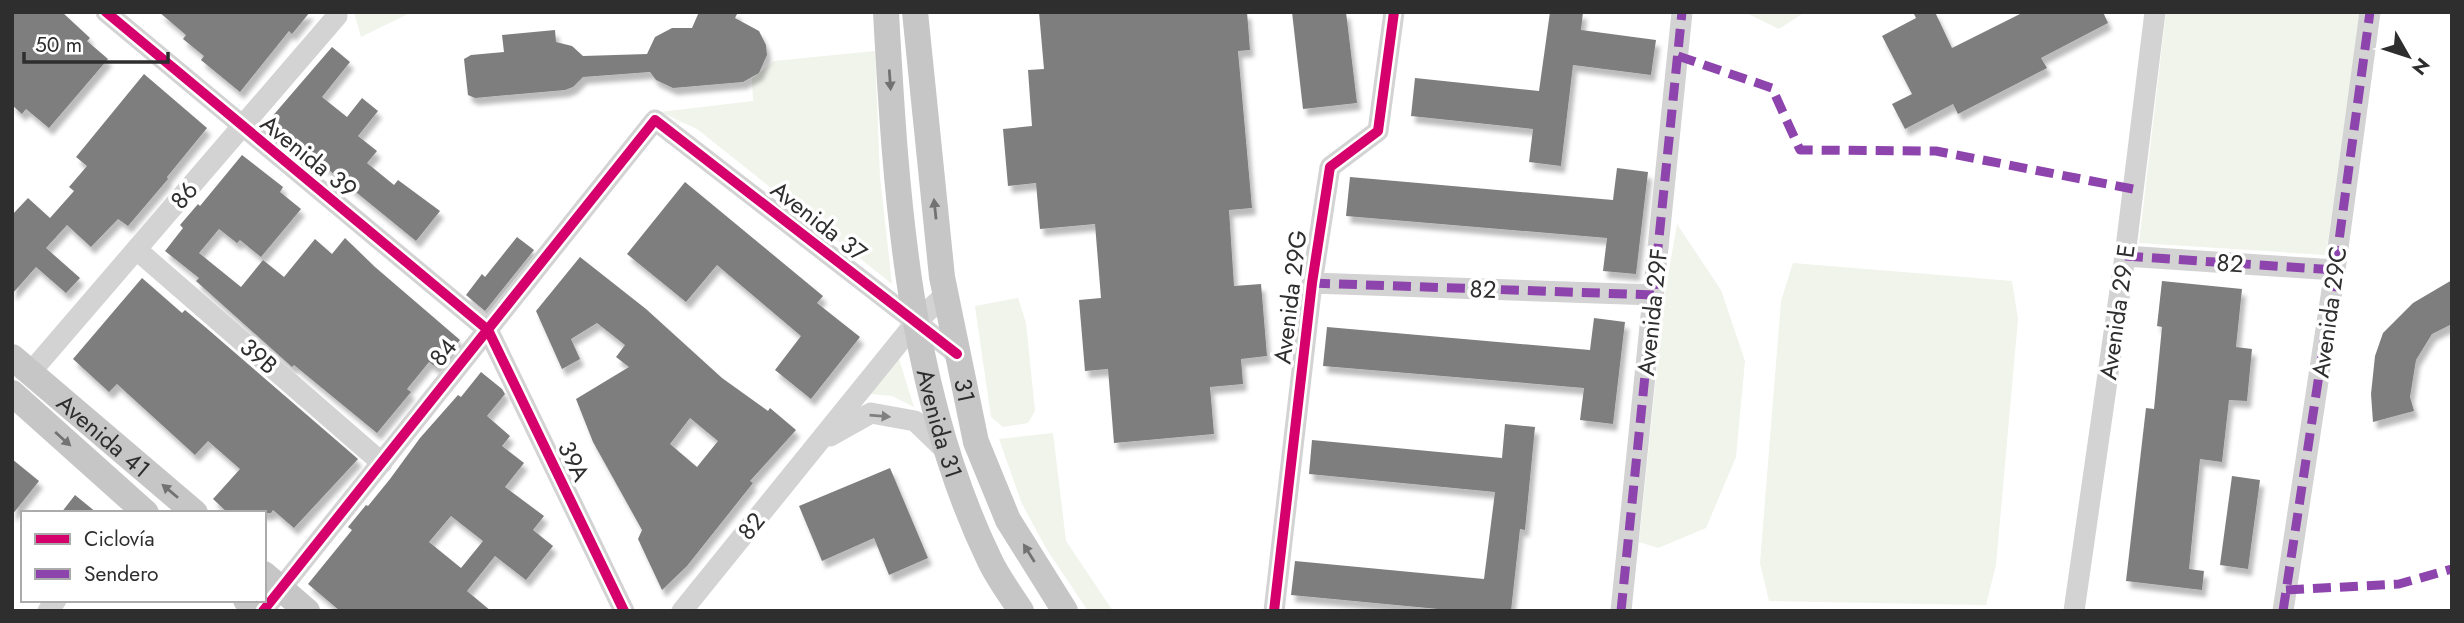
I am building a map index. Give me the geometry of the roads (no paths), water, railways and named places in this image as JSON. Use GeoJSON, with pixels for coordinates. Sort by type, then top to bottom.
{"type":"FeatureCollection","features":[{"type":"Feature","properties":{"kind":"main road","name":"Avenida 31"},"geometry":{"type":"LineString","coordinates":[[886,12],[893,135],[915,323],[946,452],[990,562],[1021,611]]}},
{"type":"Feature","properties":{"kind":"main road"},"geometry":{"type":"LineString","coordinates":[[915,12],[945,295]]}},
{"type":"Feature","properties":{"kind":"main road","name":"31"},"geometry":{"type":"LineString","coordinates":[[945,295],[976,442]]}},
{"type":"Feature","properties":{"kind":"main road","name":"Avenida 41"},"geometry":{"type":"LineString","coordinates":[[21,365],[193,511]]}},
{"type":"Feature","properties":{"kind":"main road","name":"Avenida 41"},"geometry":{"type":"LineString","coordinates":[[12,394],[134,509]]}},
{"type":"Feature","properties":{"kind":"main road","name":"Avenida 31"},"geometry":{"type":"LineString","coordinates":[[976,442],[1008,520],[1065,611]]}},
{"type":"Feature","properties":{"kind":"main road"},"geometry":{"type":"LineString","coordinates":[[273,581],[307,611]]}},
{"type":"Feature","properties":{"kind":"street","name":"Avenida 39"},"geometry":{"type":"LineString","coordinates":[[106,12],[488,330]]}},
{"type":"Feature","properties":{"kind":"street","name":"Avenida 29G"},"geometry":{"type":"LineString","coordinates":[[1274,611],[1312,283],[1330,167],[1378,131],[1394,12]]}},
{"type":"Feature","properties":{"kind":"street","name":"Avenida 29F"},"geometry":{"type":"LineString","coordinates":[[1621,611],[1682,12]]}},
{"type":"Feature","properties":{"kind":"street","name":"Avenida 29 E"},"geometry":{"type":"LineString","coordinates":[[2074,611],[2125,256],[2155,12]]}},
{"type":"Feature","properties":{"kind":"street","name":"Avenida 29C"},"geometry":{"type":"LineString","coordinates":[[2283,611],[2335,270],[2370,12]]}},
{"type":"Feature","properties":{"kind":"street","name":"86"},"geometry":{"type":"LineString","coordinates":[[21,365],[137,250],[337,16]]}},
{"type":"Feature","properties":{"kind":"street","name":"Avenida 37"},"geometry":{"type":"LineString","coordinates":[[655,120],[957,354]]}},
{"type":"Feature","properties":{"kind":"street","name":"84"},"geometry":{"type":"LineString","coordinates":[[266,598],[273,581],[382,463],[655,120]]}},
{"type":"Feature","properties":{"kind":"street","name":"39B"},"geometry":{"type":"LineString","coordinates":[[137,250],[382,463]]}},
{"type":"Feature","properties":{"kind":"street","name":"82"},"geometry":{"type":"LineString","coordinates":[[2125,256],[2335,270]]}},
{"type":"Feature","properties":{"kind":"street","name":"82"},"geometry":{"type":"LineString","coordinates":[[1312,283],[1654,295]]}},
{"type":"Feature","properties":{"kind":"street","name":"82"},"geometry":{"type":"LineString","coordinates":[[682,611],[915,323],[945,295]]}},
{"type":"Feature","properties":{"kind":"street","name":"39A"},"geometry":{"type":"LineString","coordinates":[[488,330],[624,611]]}},
{"type":"Feature","properties":{"kind":"street","name":"82"},"geometry":{"type":"LineString","coordinates":[[819,442],[872,413],[915,421],[946,452]]}}]}
